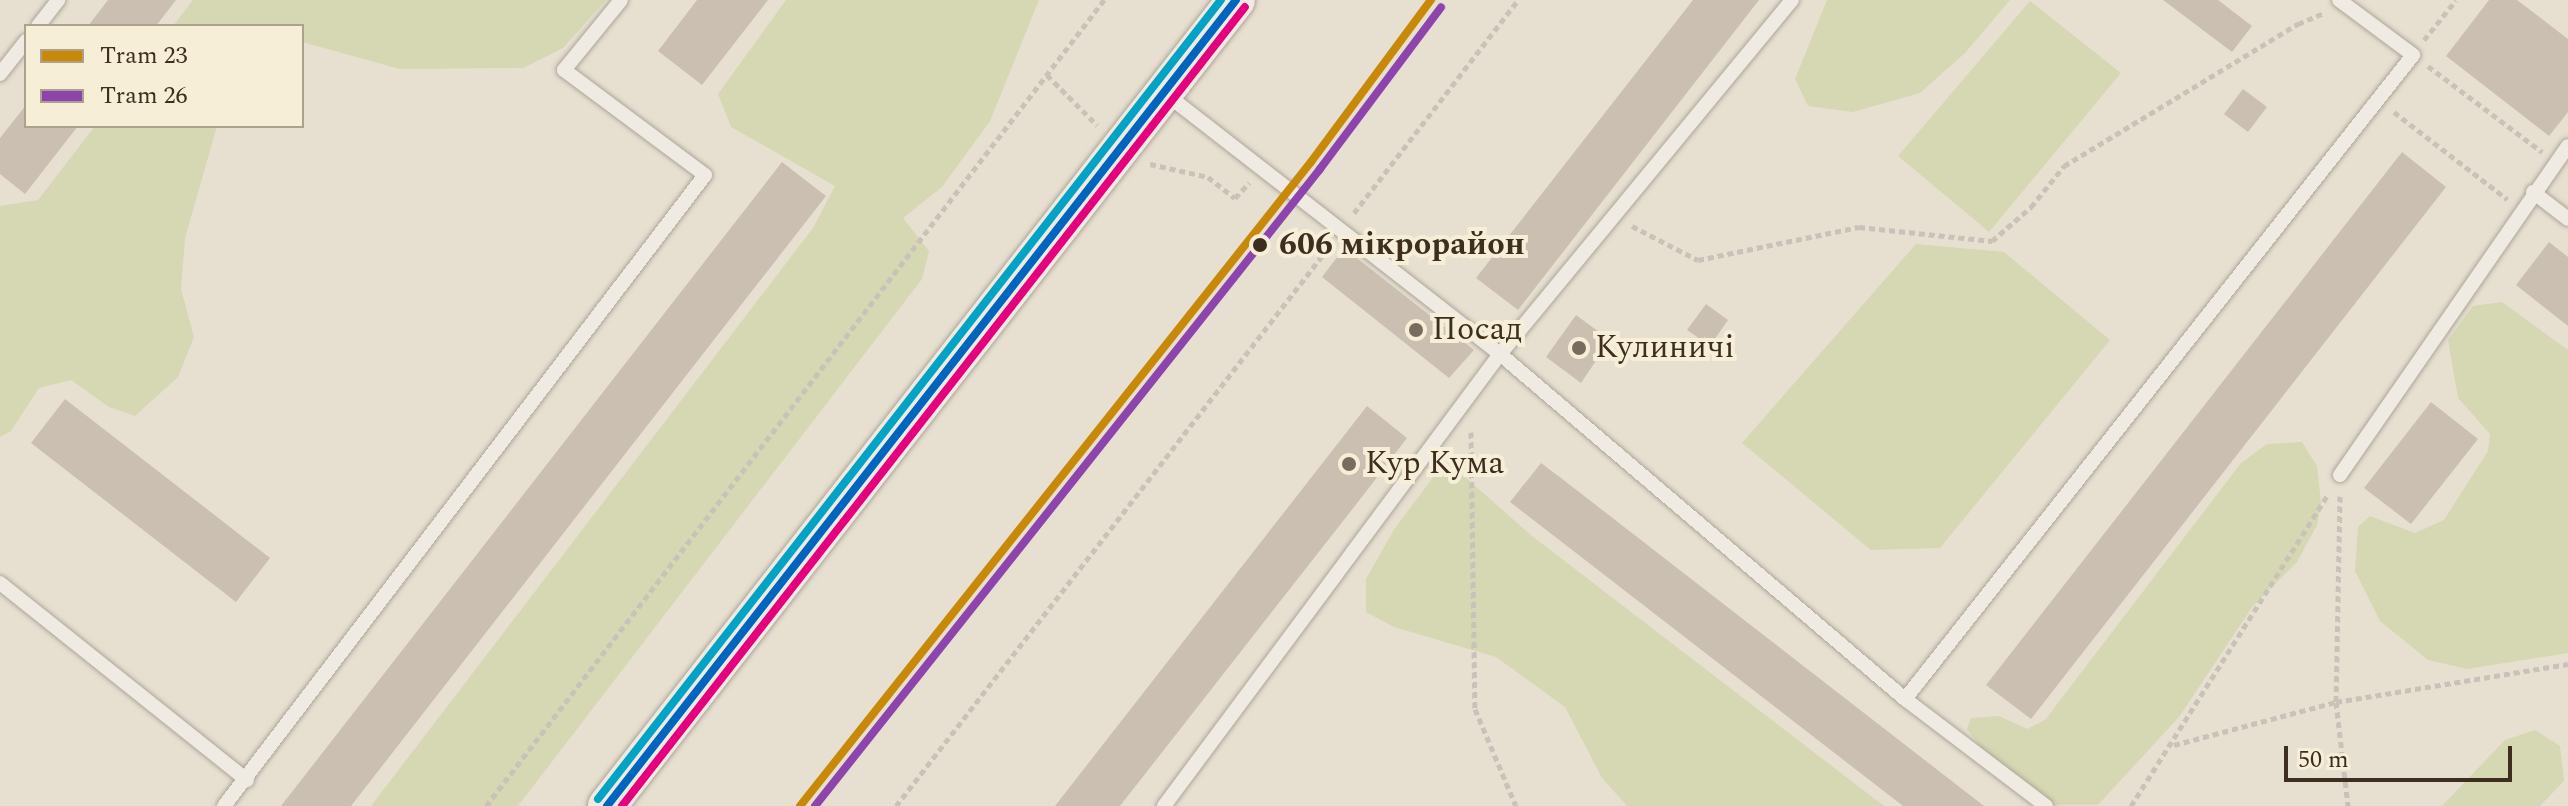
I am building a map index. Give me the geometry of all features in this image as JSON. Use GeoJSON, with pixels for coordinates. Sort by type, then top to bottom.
{"type":"FeatureCollection","features":[{"type":"Feature","properties":{"kind":"main road"},"geometry":{"type":"LineString","coordinates":[[607,806],[1236,0]]}},
{"type":"Feature","properties":{"kind":"lane"},"geometry":{"type":"LineString","coordinates":[[40,24],[58,0]]}},
{"type":"Feature","properties":{"kind":"lane"},"geometry":{"type":"LineString","coordinates":[[224,806],[247,780],[705,175],[564,70],[621,0]]}},
{"type":"Feature","properties":{"kind":"lane"},"geometry":{"type":"LineString","coordinates":[[1164,806],[1500,354],[1792,0]]}},
{"type":"Feature","properties":{"kind":"lane"},"geometry":{"type":"LineString","coordinates":[[1905,699],[2413,55],[2343,2]]}},
{"type":"Feature","properties":{"kind":"lane"},"geometry":{"type":"LineString","coordinates":[[0,74],[24,44]]}},
{"type":"Feature","properties":{"kind":"lane"},"geometry":{"type":"LineString","coordinates":[[1164,92],[1500,354],[1905,699],[2046,806]]}},
{"type":"Feature","properties":{"kind":"lane"},"geometry":{"type":"LineString","coordinates":[[2340,475],[2520,210],[2568,146]]}},
{"type":"Feature","properties":{"kind":"lane"},"geometry":{"type":"LineString","coordinates":[[2533,192],[2568,219]]}},
{"type":"Feature","properties":{"kind":"lane"},"geometry":{"type":"LineString","coordinates":[[0,583],[247,780]]}},
{"type":"Feature","properties":{"kind":"path"},"geometry":{"type":"LineString","coordinates":[[486,806],[1104,0]]}},
{"type":"Feature","properties":{"kind":"path"},"geometry":{"type":"LineString","coordinates":[[896,806],[1518,0]]}},
{"type":"Feature","properties":{"kind":"path"},"geometry":{"type":"LineString","coordinates":[[2456,0],[2413,55],[2556,162]]}},
{"type":"Feature","properties":{"kind":"path"},"geometry":{"type":"LineString","coordinates":[[1614,217],[1698,260],[1859,227],[1992,241],[2031,207],[2064,166],[2298,24],[2343,2]]}},
{"type":"Feature","properties":{"kind":"path"},"geometry":{"type":"LineString","coordinates":[[1047,75],[1097,125]]}},
{"type":"Feature","properties":{"kind":"path"},"geometry":{"type":"LineString","coordinates":[[2378,100],[2520,210]]}},
{"type":"Feature","properties":{"kind":"path"},"geometry":{"type":"LineString","coordinates":[[1137,161],[1208,177],[1235,198],[1262,168]]}},
{"type":"Feature","properties":{"kind":"path"},"geometry":{"type":"LineString","coordinates":[[1470,395],[1475,709],[1516,806]]}},
{"type":"Feature","properties":{"kind":"path"},"geometry":{"type":"LineString","coordinates":[[2340,475],[2336,702],[2348,806]]}},
{"type":"Feature","properties":{"kind":"path"},"geometry":{"type":"LineString","coordinates":[[2131,806],[2174,745],[2340,475]]}},
{"type":"Feature","properties":{"kind":"path"},"geometry":{"type":"LineString","coordinates":[[2174,745],[2336,702],[2568,664]]}},
{"type":"Feature","properties":{"kind":"green space"},"geometry":{"type":"Polygon","coordinates":[[[193,0],[606,0],[563,48],[523,68],[400,69],[304,43],[304,24],[175,24],[193,0]]]}},
{"type":"Feature","properties":{"kind":"green space"},"geometry":{"type":"Polygon","coordinates":[[[786,0],[1039,0],[990,121],[942,187],[903,218],[929,251],[922,279],[518,806],[371,806],[813,228],[835,186],[731,127],[718,94],[786,0]]]}},
{"type":"Feature","properties":{"kind":"green space"},"geometry":{"type":"Polygon","coordinates":[[[1827,0],[2010,0],[1965,53],[1920,93],[1853,112],[1808,106],[1795,79],[1827,0]]]}},
{"type":"Feature","properties":{"kind":"green space"},"geometry":{"type":"Polygon","coordinates":[[[2030,1],[2121,73],[1989,232],[1898,156],[2030,1]]]}},
{"type":"Feature","properties":{"kind":"green space"},"geometry":{"type":"Polygon","coordinates":[[[93,128],[216,128],[185,238],[181,289],[194,337],[178,377],[135,416],[109,407],[71,380],[39,388],[11,431],[0,437],[0,206],[38,200],[93,128]]]}},
{"type":"Feature","properties":{"kind":"green space"},"geometry":{"type":"Polygon","coordinates":[[[1916,244],[2004,252],[2110,340],[1940,548],[1871,550],[1742,443],[1916,244]]]}},
{"type":"Feature","properties":{"kind":"green space"},"geometry":{"type":"Polygon","coordinates":[[[2502,302],[2568,350],[2568,653],[2467,669],[2428,660],[2380,621],[2355,571],[2358,527],[2370,516],[2415,533],[2444,520],[2488,451],[2490,434],[2458,398],[2448,340],[2473,306],[2502,302]]]}},
{"type":"Feature","properties":{"kind":"green space"},"geometry":{"type":"Polygon","coordinates":[[[2302,442],[2317,466],[2321,503],[2317,525],[2297,562],[2253,606],[2179,717],[2098,805],[2054,805],[1985,752],[1967,729],[1971,718],[1999,716],[2027,729],[2045,720],[2241,463],[2267,444],[2302,442]]]}},
{"type":"Feature","properties":{"kind":"green space"},"geometry":{"type":"Polygon","coordinates":[[[1441,467],[1455,468],[1532,536],[1884,806],[1627,806],[1602,778],[1565,707],[1496,657],[1394,627],[1366,612],[1366,579],[1395,528],[1441,467]]]}},
{"type":"Feature","properties":{"kind":"green space"},"geometry":{"type":"Polygon","coordinates":[[[2535,730],[2560,746],[2564,781],[2540,806],[2442,806],[2505,740],[2535,730]]]}},
{"type":"Feature","properties":{"kind":"building"},"geometry":{"type":"Polygon","coordinates":[[[108,0],[176,0],[158,24],[90,24],[108,0]]]}},
{"type":"Feature","properties":{"kind":"building"},"geometry":{"type":"Polygon","coordinates":[[[697,0],[768,0],[702,85],[658,51],[697,0]]]}},
{"type":"Feature","properties":{"kind":"building"},"geometry":{"type":"Polygon","coordinates":[[[1693,0],[1759,0],[1518,310],[1476,278],[1693,0]]]}},
{"type":"Feature","properties":{"kind":"building"},"geometry":{"type":"Polygon","coordinates":[[[2163,0],[2218,0],[2252,26],[2232,52],[2163,0]]]}},
{"type":"Feature","properties":{"kind":"building"},"geometry":{"type":"Polygon","coordinates":[[[2489,0],[2517,0],[2568,39],[2568,112],[2549,136],[2446,56],[2489,0]]]}},
{"type":"Feature","properties":{"kind":"building"},"geometry":{"type":"Polygon","coordinates":[[[2243,89],[2267,107],[2248,132],[2224,114],[2243,89]]]}},
{"type":"Feature","properties":{"kind":"building"},"geometry":{"type":"Polygon","coordinates":[[[24,108],[24,128],[76,128],[25,194],[0,174],[0,138],[24,108]]]}},
{"type":"Feature","properties":{"kind":"building"},"geometry":{"type":"Polygon","coordinates":[[[2402,152],[2446,187],[2031,719],[1986,685],[2402,152]]]}},
{"type":"Feature","properties":{"kind":"building"},"geometry":{"type":"Polygon","coordinates":[[[782,162],[826,196],[351,806],[281,806],[782,162]]]}},
{"type":"Feature","properties":{"kind":"building"},"geometry":{"type":"Polygon","coordinates":[[[2549,242],[2568,257],[2568,326],[2516,285],[2549,242]]]}},
{"type":"Feature","properties":{"kind":"building"},"geometry":{"type":"Polygon","coordinates":[[[1344,248],[1474,350],[1449,378],[1322,277],[1344,248]]]}},
{"type":"Feature","properties":{"kind":"building"},"geometry":{"type":"Polygon","coordinates":[[[1706,304],[1728,320],[1710,346],[1687,330],[1706,304]]]}},
{"type":"Feature","properties":{"kind":"building","name":"Кулиничі"},"geometry":{"type":"Polygon","coordinates":[[[1576,315],[1610,340],[1581,383],[1546,357],[1576,315]]]}},
{"type":"Feature","properties":{"kind":"building"},"geometry":{"type":"Polygon","coordinates":[[[65,399],[270,558],[236,602],[31,443],[65,399]]]}},
{"type":"Feature","properties":{"kind":"building"},"geometry":{"type":"Polygon","coordinates":[[[2431,402],[2478,439],[2411,524],[2364,488],[2431,402]]]}},
{"type":"Feature","properties":{"kind":"building"},"geometry":{"type":"Polygon","coordinates":[[[1367,406],[1407,438],[1365,493],[1120,806],[1055,806],[1367,406]]]}},
{"type":"Feature","properties":{"kind":"building"},"geometry":{"type":"Polygon","coordinates":[[[1541,463],[1984,806],[1903,806],[1510,502],[1541,463]]]}},
{"type":"Feature","properties":{"kind":"tram line","name":"23"},"geometry":{"type":"LineString","coordinates":[[800,806],[1311,162],[1431,0]]}},
{"type":"Feature","properties":{"kind":"tram line","name":"26"},"geometry":{"type":"LineString","coordinates":[[815,806],[1320,169],[1441,7]]}},
{"type":"Feature","properties":{"kind":"transit line"},"geometry":{"type":"LineString","coordinates":[[598,799],[1221,0]]}},
{"type":"Feature","properties":{"kind":"transit line"},"geometry":{"type":"LineString","coordinates":[[607,806],[1236,0]]}},
{"type":"Feature","properties":{"kind":"transit line"},"geometry":{"type":"LineString","coordinates":[[622,806],[1245,7]]}},
{"type":"Feature","properties":{"kind":"place","name":"606 мікрорайон"},"geometry":{"type":"Point","coordinates":[1260,245]}},
{"type":"Feature","properties":{"kind":"place","name":"Посад"},"geometry":{"type":"Point","coordinates":[1416,330]}},
{"type":"Feature","properties":{"kind":"place","name":"Кулиничі"},"geometry":{"type":"Point","coordinates":[1579,348]}},
{"type":"Feature","properties":{"kind":"place","name":"Кур Кума"},"geometry":{"type":"Point","coordinates":[1349,464]}}]}
